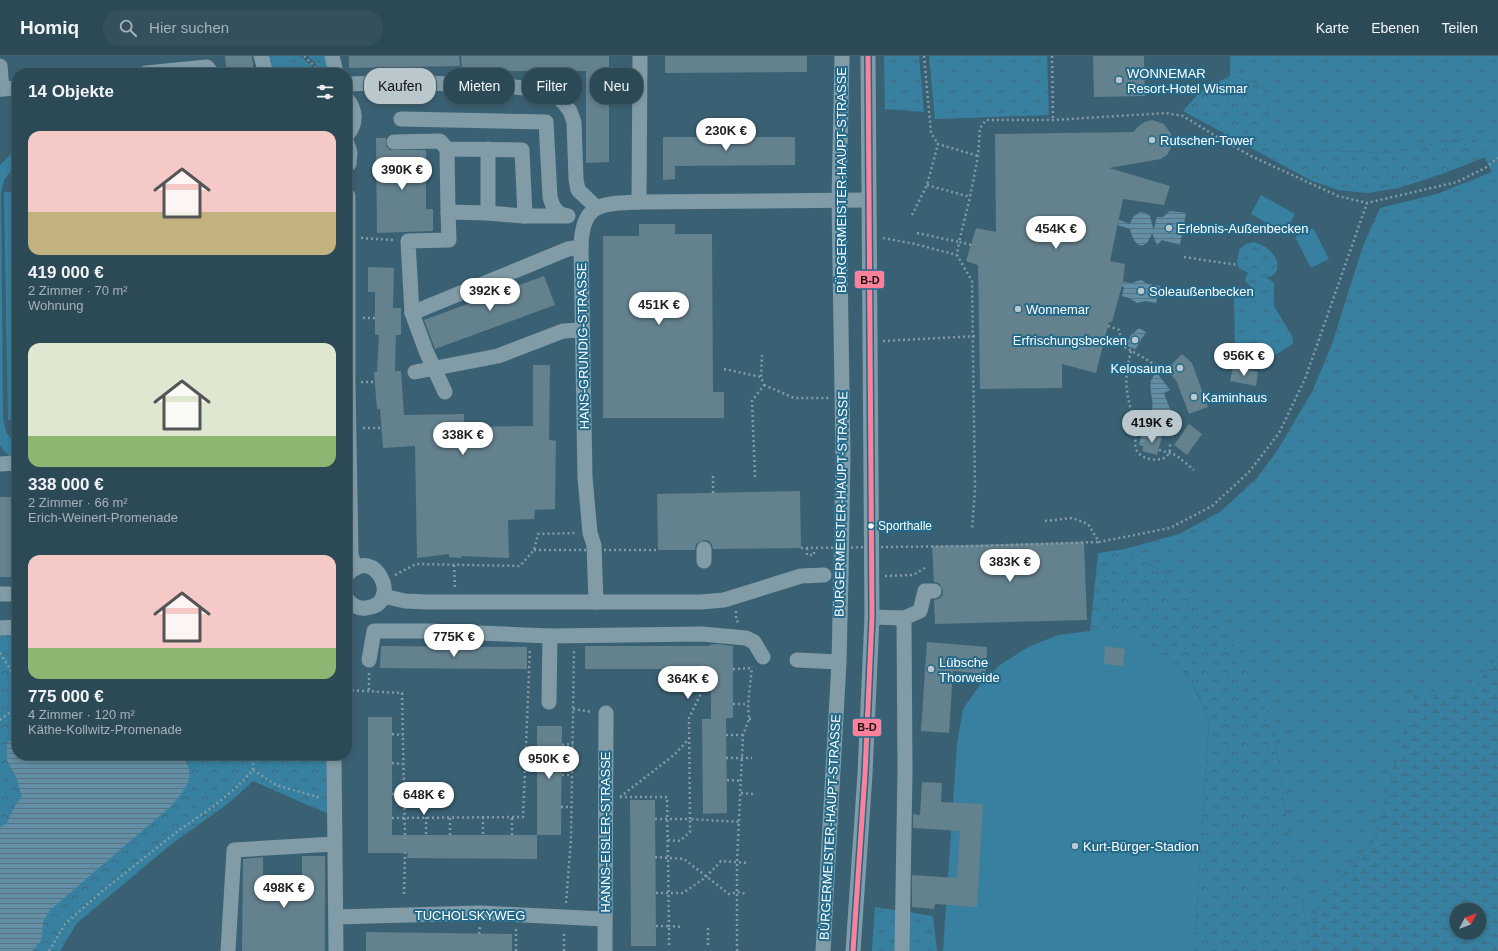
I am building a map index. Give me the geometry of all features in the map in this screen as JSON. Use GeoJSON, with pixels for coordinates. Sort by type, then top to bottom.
{"type":"FeatureCollection","features":[{"type":"Feature","properties":{"kind":"street"},"geometry":{"type":"LineString","coordinates":[[260,56],[264,68]]}},
{"type":"Feature","properties":{"kind":"street"},"geometry":{"type":"LineString","coordinates":[[332,56],[335,68]]}},
{"type":"Feature","properties":{"kind":"street"},"geometry":{"type":"LineString","coordinates":[[639,202],[640,56]]}},
{"type":"Feature","properties":{"kind":"street","name":"BÜRGERMEISTER-HAUPT-STRASSE"},"geometry":{"type":"LineString","coordinates":[[823,951],[839,662],[843,455],[839,200],[842,56]]}},
{"type":"Feature","properties":{"kind":"street","name":"BÜRGERMEISTER-HAUPT-STRASSE"},"geometry":{"type":"LineString","coordinates":[[853,951],[865,774],[872,617],[868,56]]}},
{"type":"Feature","properties":{"kind":"street"},"geometry":{"type":"LineString","coordinates":[[185,68],[208,65]]}},
{"type":"Feature","properties":{"kind":"street"},"geometry":{"type":"LineString","coordinates":[[0,66],[6,89]]}},
{"type":"Feature","properties":{"kind":"street"},"geometry":{"type":"LineString","coordinates":[[352,84],[406,82],[514,87],[542,90],[556,96],[570,111],[574,122],[576,179],[578,190],[591,213]]}},
{"type":"Feature","properties":{"kind":"street"},"geometry":{"type":"LineString","coordinates":[[352,107],[354,123],[352,128]]}},
{"type":"Feature","properties":{"kind":"street"},"geometry":{"type":"LineString","coordinates":[[401,119],[546,122],[550,197],[553,208],[558,213],[565,216]]}},
{"type":"Feature","properties":{"kind":"street"},"geometry":{"type":"LineString","coordinates":[[394,142],[440,142],[447,149],[449,240],[408,241],[412,313],[445,392]]}},
{"type":"Feature","properties":{"kind":"street"},"geometry":{"type":"LineString","coordinates":[[447,149],[522,150],[525,216]]}},
{"type":"Feature","properties":{"kind":"street"},"geometry":{"type":"LineString","coordinates":[[488,149],[488,213]]}},
{"type":"Feature","properties":{"kind":"street"},"geometry":{"type":"LineString","coordinates":[[448,212],[525,216],[565,216],[591,213],[607,204],[639,202],[869,200]]}},
{"type":"Feature","properties":{"kind":"street","name":"HANS-GRUNDIG-STRASSE"},"geometry":{"type":"LineString","coordinates":[[591,213],[581,232],[582,330],[585,477],[590,533],[594,545],[596,602]]}},
{"type":"Feature","properties":{"kind":"street"},"geometry":{"type":"LineString","coordinates":[[412,313],[568,249],[581,247]]}},
{"type":"Feature","properties":{"kind":"street"},"geometry":{"type":"LineString","coordinates":[[415,372],[498,356],[563,331],[582,330]]}},
{"type":"Feature","properties":{"kind":"street"},"geometry":{"type":"LineString","coordinates":[[0,464],[12,463]]}},
{"type":"Feature","properties":{"kind":"street"},"geometry":{"type":"LineString","coordinates":[[352,572],[362,566],[375,570],[380,574],[388,586],[406,601],[701,602],[724,600],[801,576],[824,575]]}},
{"type":"Feature","properties":{"kind":"street"},"geometry":{"type":"LineString","coordinates":[[352,605],[359,608],[371,607],[380,601],[388,586]]}},
{"type":"Feature","properties":{"kind":"street"},"geometry":{"type":"LineString","coordinates":[[872,617],[904,618],[920,611],[925,591],[934,591]]}},
{"type":"Feature","properties":{"kind":"street"},"geometry":{"type":"LineString","coordinates":[[0,594],[12,594]]}},
{"type":"Feature","properties":{"kind":"street"},"geometry":{"type":"LineString","coordinates":[[902,951],[905,771],[904,618]]}},
{"type":"Feature","properties":{"kind":"street"},"geometry":{"type":"LineString","coordinates":[[0,628],[12,627]]}},
{"type":"Feature","properties":{"kind":"street"},"geometry":{"type":"LineString","coordinates":[[369,660],[374,631],[429,631],[574,637],[630,634],[702,634],[746,638],[754,642],[758,661]]}},
{"type":"Feature","properties":{"kind":"street"},"geometry":{"type":"LineString","coordinates":[[549,702],[550,636]]}},
{"type":"Feature","properties":{"kind":"street"},"geometry":{"type":"LineString","coordinates":[[797,660],[839,662]]}},
{"type":"Feature","properties":{"kind":"street","name":"HANNS-EISLER-STRASSE"},"geometry":{"type":"LineString","coordinates":[[605,951],[606,713]]}},
{"type":"Feature","properties":{"kind":"street"},"geometry":{"type":"LineString","coordinates":[[334,760],[336,951]]}},
{"type":"Feature","properties":{"kind":"street"},"geometry":{"type":"LineString","coordinates":[[228,951],[234,850],[334,844]]}},
{"type":"Feature","properties":{"kind":"street","name":"TUCHOLSKYWEG"},"geometry":{"type":"LineString","coordinates":[[336,917],[480,913],[565,918],[604,918]]}},
{"type":"Feature","properties":{"kind":"path"},"geometry":{"type":"LineString","coordinates":[[304,56],[317,68]]}},
{"type":"Feature","properties":{"kind":"path"},"geometry":{"type":"LineString","coordinates":[[924,56],[931,133],[938,144],[978,156]]}},
{"type":"Feature","properties":{"kind":"path"},"geometry":{"type":"LineString","coordinates":[[1052,56],[1053,120]]}},
{"type":"Feature","properties":{"kind":"path"},"geometry":{"type":"LineString","coordinates":[[972,530],[974,490],[972,281],[957,255],[978,156],[980,128],[986,120],[1053,120],[1166,113],[1183,116],[1253,157],[1338,196],[1366,203],[1457,182],[1485,168],[1498,158]]}},
{"type":"Feature","properties":{"kind":"path"},"geometry":{"type":"LineString","coordinates":[[912,215],[927,185],[938,144]]}},
{"type":"Feature","properties":{"kind":"path"},"geometry":{"type":"LineString","coordinates":[[927,185],[970,197]]}},
{"type":"Feature","properties":{"kind":"path"},"geometry":{"type":"LineString","coordinates":[[801,548],[977,546],[1098,542],[1170,528],[1212,506],[1249,472],[1279,433],[1305,378],[1366,203]]}},
{"type":"Feature","properties":{"kind":"path"},"geometry":{"type":"LineString","coordinates":[[918,233],[971,244]]}},
{"type":"Feature","properties":{"kind":"path"},"geometry":{"type":"LineString","coordinates":[[869,236],[893,239],[957,255]]}},
{"type":"Feature","properties":{"kind":"path"},"geometry":{"type":"LineString","coordinates":[[352,237],[408,241]]}},
{"type":"Feature","properties":{"kind":"path"},"geometry":{"type":"LineString","coordinates":[[1184,257],[1238,265]]}},
{"type":"Feature","properties":{"kind":"path"},"geometry":{"type":"LineString","coordinates":[[1108,326],[1119,330],[1123,346],[1161,368]]}},
{"type":"Feature","properties":{"kind":"path"},"geometry":{"type":"LineString","coordinates":[[870,342],[978,336]]}},
{"type":"Feature","properties":{"kind":"path"},"geometry":{"type":"LineString","coordinates":[[1131,351],[1127,370],[1127,389],[1136,433],[1135,445],[1137,452],[1152,460],[1165,458],[1169,453],[1170,444]]}},
{"type":"Feature","properties":{"kind":"path"},"geometry":{"type":"LineString","coordinates":[[762,355],[761,377],[764,385],[794,398],[842,398]]}},
{"type":"Feature","properties":{"kind":"path"},"geometry":{"type":"LineString","coordinates":[[724,369],[761,377]]}},
{"type":"Feature","properties":{"kind":"path"},"geometry":{"type":"LineString","coordinates":[[755,477],[752,401],[764,385]]}},
{"type":"Feature","properties":{"kind":"path"},"geometry":{"type":"LineString","coordinates":[[352,429],[382,428]]}},
{"type":"Feature","properties":{"kind":"path"},"geometry":{"type":"LineString","coordinates":[[1158,450],[1176,455],[1184,460],[1194,470]]}},
{"type":"Feature","properties":{"kind":"path"},"geometry":{"type":"LineString","coordinates":[[713,476],[713,493]]}},
{"type":"Feature","properties":{"kind":"path"},"geometry":{"type":"LineString","coordinates":[[1045,521],[1072,518],[1088,524],[1098,542]]}},
{"type":"Feature","properties":{"kind":"path"},"geometry":{"type":"LineString","coordinates":[[388,586],[416,564],[520,566],[534,550],[538,534],[590,533]]}},
{"type":"Feature","properties":{"kind":"path"},"geometry":{"type":"LineString","coordinates":[[807,548],[807,555],[814,555],[814,549]]}},
{"type":"Feature","properties":{"kind":"path"},"geometry":{"type":"LineString","coordinates":[[534,550],[658,550]]}},
{"type":"Feature","properties":{"kind":"path"},"geometry":{"type":"LineString","coordinates":[[454,565],[455,583]]}},
{"type":"Feature","properties":{"kind":"path"},"geometry":{"type":"LineString","coordinates":[[736,596],[736,620],[754,642]]}},
{"type":"Feature","properties":{"kind":"path"},"geometry":{"type":"LineString","coordinates":[[392,818],[523,818],[530,635]]}},
{"type":"Feature","properties":{"kind":"path"},"geometry":{"type":"LineString","coordinates":[[564,951],[571,839],[574,637]]}},
{"type":"Feature","properties":{"kind":"path"},"geometry":{"type":"LineString","coordinates":[[0,653],[12,672]]}},
{"type":"Feature","properties":{"kind":"path"},"geometry":{"type":"LineString","coordinates":[[737,951],[737,862],[743,736],[749,719],[748,704],[752,669],[758,661]]}},
{"type":"Feature","properties":{"kind":"path"},"geometry":{"type":"LineString","coordinates":[[752,669],[758,661]]}},
{"type":"Feature","properties":{"kind":"path"},"geometry":{"type":"LineString","coordinates":[[668,840],[680,841],[690,832],[689,718],[702,691],[703,663]]}},
{"type":"Feature","properties":{"kind":"path"},"geometry":{"type":"LineString","coordinates":[[733,669],[752,669]]}},
{"type":"Feature","properties":{"kind":"path"},"geometry":{"type":"LineString","coordinates":[[352,690],[402,693],[405,839]]}},
{"type":"Feature","properties":{"kind":"path"},"geometry":{"type":"LineString","coordinates":[[733,704],[748,704]]}},
{"type":"Feature","properties":{"kind":"path"},"geometry":{"type":"LineString","coordinates":[[573,709],[606,713]]}},
{"type":"Feature","properties":{"kind":"path"},"geometry":{"type":"LineString","coordinates":[[0,720],[12,711]]}},
{"type":"Feature","properties":{"kind":"path"},"geometry":{"type":"LineString","coordinates":[[749,719],[754,719]]}},
{"type":"Feature","properties":{"kind":"path"},"geometry":{"type":"LineString","coordinates":[[392,734],[403,735]]}},
{"type":"Feature","properties":{"kind":"path"},"geometry":{"type":"LineString","coordinates":[[726,735],[743,736]]}},
{"type":"Feature","properties":{"kind":"path"},"geometry":{"type":"LineString","coordinates":[[668,946],[669,893],[667,798],[619,797],[674,755],[689,738]]}},
{"type":"Feature","properties":{"kind":"path"},"geometry":{"type":"LineString","coordinates":[[562,745],[573,744]]}},
{"type":"Feature","properties":{"kind":"path"},"geometry":{"type":"LineString","coordinates":[[726,758],[752,758]]}},
{"type":"Feature","properties":{"kind":"path"},"geometry":{"type":"LineString","coordinates":[[49,951],[65,924],[94,898],[178,831],[238,786],[253,770],[253,760]]}},
{"type":"Feature","properties":{"kind":"path"},"geometry":{"type":"LineString","coordinates":[[392,763],[403,764]]}},
{"type":"Feature","properties":{"kind":"path"},"geometry":{"type":"LineString","coordinates":[[253,770],[276,785],[334,801]]}},
{"type":"Feature","properties":{"kind":"path"},"geometry":{"type":"LineString","coordinates":[[562,775],[572,775]]}},
{"type":"Feature","properties":{"kind":"path"},"geometry":{"type":"LineString","coordinates":[[726,780],[741,781]]}},
{"type":"Feature","properties":{"kind":"path"},"geometry":{"type":"LineString","coordinates":[[741,793],[754,794]]}},
{"type":"Feature","properties":{"kind":"path"},"geometry":{"type":"LineString","coordinates":[[392,794],[404,795]]}},
{"type":"Feature","properties":{"kind":"path"},"geometry":{"type":"LineString","coordinates":[[562,807],[572,807]]}},
{"type":"Feature","properties":{"kind":"path"},"geometry":{"type":"LineString","coordinates":[[426,817],[426,835]]}},
{"type":"Feature","properties":{"kind":"path"},"geometry":{"type":"LineString","coordinates":[[483,817],[483,835]]}},
{"type":"Feature","properties":{"kind":"path"},"geometry":{"type":"LineString","coordinates":[[450,818],[450,835]]}},
{"type":"Feature","properties":{"kind":"path"},"geometry":{"type":"LineString","coordinates":[[512,818],[512,835]]}},
{"type":"Feature","properties":{"kind":"path"},"geometry":{"type":"LineString","coordinates":[[655,818],[740,822]]}},
{"type":"Feature","properties":{"kind":"path"},"geometry":{"type":"LineString","coordinates":[[404,894],[405,853]]}},
{"type":"Feature","properties":{"kind":"path"},"geometry":{"type":"LineString","coordinates":[[655,857],[684,859],[729,894],[738,892],[746,894]]}},
{"type":"Feature","properties":{"kind":"path"},"geometry":{"type":"LineString","coordinates":[[656,893],[683,893],[706,877],[721,861],[748,863]]}},
{"type":"Feature","properties":{"kind":"path"},"geometry":{"type":"LineString","coordinates":[[516,915],[516,951]]}},
{"type":"Feature","properties":{"kind":"path"},"geometry":{"type":"LineString","coordinates":[[656,926],[682,927]]}},
{"type":"Feature","properties":{"kind":"path"},"geometry":{"type":"LineString","coordinates":[[708,928],[708,946]]}},
{"type":"Feature","properties":{"kind":"green space"},"geometry":{"type":"Polygon","coordinates":[[[264,56],[300,56],[313,68],[275,68],[269,64],[264,56]]]}},
{"type":"Feature","properties":{"kind":"green space"},"geometry":{"type":"Polygon","coordinates":[[[308,56],[329,56],[331,68],[320,68],[308,56]]]}},
{"type":"Feature","properties":{"kind":"green space"},"geometry":{"type":"Polygon","coordinates":[[[884,56],[919,56],[924,112],[885,109],[884,56]]]}},
{"type":"Feature","properties":{"kind":"green space"},"geometry":{"type":"Polygon","coordinates":[[[929,56],[1047,56],[1049,115],[935,119],[929,56]]]}},
{"type":"Feature","properties":{"kind":"green space"},"geometry":{"type":"Polygon","coordinates":[[[1230,56],[1498,56],[1498,656],[1472,692],[1396,760],[1375,839],[1327,892],[1308,931],[1284,805],[1274,731],[1171,578],[1125,549],[1179,534],[1220,512],[1257,478],[1277,451],[1312,392],[1332,344],[1363,246],[1380,208],[1437,194],[1492,172],[1474,136],[1387,153],[1289,149],[1270,127],[1263,85],[1230,76],[1230,56]]]}},
{"type":"Feature","properties":{"kind":"green space"},"geometry":{"type":"Polygon","coordinates":[[[1230,76],[1263,85],[1270,127],[1289,149],[1387,153],[1474,136],[1485,157],[1445,173],[1399,188],[1367,193],[1338,190],[1310,180],[1183,111],[1200,92],[1230,76]]]}},
{"type":"Feature","properties":{"kind":"green space"},"geometry":{"type":"Polygon","coordinates":[[[12,153],[12,170],[4,180],[1,193],[3,418],[6,432],[12,440],[12,458],[0,445],[0,165],[12,153]]]}},
{"type":"Feature","properties":{"kind":"green space"},"geometry":{"type":"Polygon","coordinates":[[[4,192],[12,192],[12,420],[8,420],[4,192]]]}},
{"type":"Feature","properties":{"kind":"green space"},"geometry":{"type":"Polygon","coordinates":[[[1261,195],[1295,214],[1285,233],[1251,214],[1261,195]]]}},
{"type":"Feature","properties":{"kind":"green space"},"geometry":{"type":"Polygon","coordinates":[[[1313,228],[1329,259],[1311,268],[1295,237],[1313,228]]]}},
{"type":"Feature","properties":{"kind":"green space"},"geometry":{"type":"Polygon","coordinates":[[[1253,242],[1265,247],[1273,254],[1277,262],[1277,269],[1273,275],[1266,277],[1254,276],[1239,268],[1237,262],[1239,250],[1246,244],[1253,242]]]}},
{"type":"Feature","properties":{"kind":"green space"},"geometry":{"type":"Polygon","coordinates":[[[1250,273],[1268,279],[1274,283],[1274,306],[1292,336],[1293,343],[1268,360],[1262,368],[1233,366],[1226,353],[1235,344],[1234,298],[1239,295],[1247,296],[1255,294],[1255,290],[1245,281],[1246,275],[1250,273]]]}},
{"type":"Feature","properties":{"kind":"green space"},"geometry":{"type":"Polygon","coordinates":[[[1125,549],[1171,578],[1219,621],[1253,674],[1274,731],[1284,805],[1308,931],[1309,951],[1194,951],[1209,721],[1198,694],[1185,672],[1166,657],[1143,643],[1090,631],[1098,553],[1125,549]]]}},
{"type":"Feature","properties":{"kind":"green space","name":"Kurt-Bürger-Stadion"},"geometry":{"type":"Polygon","coordinates":[[[1090,631],[1110,631],[1121,633],[1146,645],[1174,663],[1190,679],[1209,721],[1194,951],[943,951],[957,744],[963,709],[982,682],[1000,665],[1028,647],[1058,635],[1090,631]]]}},
{"type":"Feature","properties":{"kind":"green space"},"geometry":{"type":"Polygon","coordinates":[[[12,632],[12,760],[329,760],[330,814],[253,781],[230,802],[169,846],[77,923],[60,951],[0,951],[0,633],[12,632]]]}},
{"type":"Feature","properties":{"kind":"green space"},"geometry":{"type":"Polygon","coordinates":[[[1498,656],[1498,951],[1309,951],[1308,931],[1327,892],[1375,839],[1416,692],[1472,692],[1498,656]]]}},
{"type":"Feature","properties":{"kind":"green space"},"geometry":{"type":"Polygon","coordinates":[[[875,907],[933,916],[937,951],[872,951],[875,907]]]}},
{"type":"Feature","properties":{"kind":"shaded area","name":"Erlebnis-Außenbecken"},"geometry":{"type":"Polygon","coordinates":[[[1170,211],[1186,213],[1180,245],[1162,240],[1157,245],[1152,233],[1146,243],[1140,245],[1134,240],[1130,229],[1118,225],[1119,220],[1130,224],[1133,217],[1140,212],[1150,216],[1154,228],[1157,217],[1163,217],[1170,211]]]}},
{"type":"Feature","properties":{"kind":"shaded area","name":"Soleaußenbecken"},"geometry":{"type":"Polygon","coordinates":[[[1141,280],[1148,284],[1160,286],[1156,303],[1146,301],[1137,303],[1122,296],[1124,287],[1121,286],[1123,282],[1132,283],[1141,280]]]}},
{"type":"Feature","properties":{"kind":"shaded area","name":"Erfrischungsbecken"},"geometry":{"type":"Polygon","coordinates":[[[1139,328],[1146,332],[1135,350],[1126,345],[1131,335],[1139,328]]]}},
{"type":"Feature","properties":{"kind":"shaded area"},"geometry":{"type":"Polygon","coordinates":[[[1157,373],[1170,390],[1164,393],[1176,425],[1168,437],[1148,431],[1144,446],[1139,445],[1146,421],[1151,413],[1153,405],[1150,385],[1151,381],[1153,376],[1157,373]]]}},
{"type":"Feature","properties":{"kind":"shaded area"},"geometry":{"type":"Polygon","coordinates":[[[12,738],[12,760],[185,760],[189,770],[188,783],[185,789],[170,807],[50,910],[43,922],[42,939],[32,951],[0,951],[0,827],[7,823],[13,809],[22,796],[16,777],[7,760],[7,744],[12,738]]]}},
{"type":"Feature","properties":{"kind":"building"},"geometry":{"type":"Polygon","coordinates":[[[225,56],[252,56],[253,68],[226,68],[225,56]]]}},
{"type":"Feature","properties":{"kind":"building"},"geometry":{"type":"Polygon","coordinates":[[[349,56],[459,56],[460,66],[349,68],[349,56]]]}},
{"type":"Feature","properties":{"kind":"building"},"geometry":{"type":"Polygon","coordinates":[[[461,56],[609,56],[609,68],[590,68],[590,104],[609,104],[609,162],[586,163],[586,71],[582,71],[582,68],[522,68],[522,71],[514,71],[514,68],[462,68],[461,56]]]}},
{"type":"Feature","properties":{"kind":"building"},"geometry":{"type":"Polygon","coordinates":[[[665,56],[807,56],[807,72],[665,73],[665,56]]]}},
{"type":"Feature","properties":{"kind":"building","name":"WONNEMAR Resort-Hotel Wismar"},"geometry":{"type":"Polygon","coordinates":[[[1093,56],[1144,56],[1145,96],[1094,97],[1093,56]]]}},
{"type":"Feature","properties":{"kind":"building"},"geometry":{"type":"Polygon","coordinates":[[[1152,120],[1164,124],[1171,134],[1171,148],[1167,155],[1161,159],[1109,168],[1170,186],[1164,205],[1123,199],[1110,261],[1125,264],[1123,282],[1112,322],[1109,322],[1096,373],[1062,364],[1062,388],[980,389],[978,265],[966,261],[976,228],[996,232],[995,134],[1133,132],[1140,125],[1152,120]]]}},
{"type":"Feature","properties":{"kind":"building"},"geometry":{"type":"Polygon","coordinates":[[[663,137],[795,137],[795,165],[675,166],[675,179],[663,180],[663,137]]]}},
{"type":"Feature","properties":{"kind":"building"},"geometry":{"type":"Polygon","coordinates":[[[376,138],[386,138],[386,146],[390,150],[426,150],[426,209],[433,209],[433,231],[377,233],[376,138]]]}},
{"type":"Feature","properties":{"kind":"building"},"geometry":{"type":"Polygon","coordinates":[[[639,224],[675,224],[675,234],[712,234],[713,392],[724,392],[724,418],[603,418],[603,236],[639,236],[639,224]]]}},
{"type":"Feature","properties":{"kind":"building"},"geometry":{"type":"Polygon","coordinates":[[[368,267],[394,268],[393,308],[401,308],[401,335],[396,335],[395,371],[401,371],[404,415],[464,414],[464,427],[533,426],[533,365],[550,365],[549,440],[556,441],[555,509],[535,510],[534,519],[508,520],[509,558],[461,556],[461,558],[449,557],[449,554],[417,558],[415,446],[383,448],[380,409],[377,409],[374,372],[377,372],[379,335],[375,335],[375,292],[368,292],[368,267]]]}},
{"type":"Feature","properties":{"kind":"building"},"geometry":{"type":"Polygon","coordinates":[[[544,276],[555,305],[435,349],[424,320],[544,276]]]}},
{"type":"Feature","properties":{"kind":"building"},"geometry":{"type":"Polygon","coordinates":[[[1182,354],[1192,363],[1208,407],[1189,414],[1176,380],[1166,370],[1182,354]]]}},
{"type":"Feature","properties":{"kind":"building"},"geometry":{"type":"Polygon","coordinates":[[[1233,367],[1258,372],[1256,386],[1230,381],[1233,367]]]}},
{"type":"Feature","properties":{"kind":"building"},"geometry":{"type":"Polygon","coordinates":[[[1189,424],[1202,434],[1187,455],[1174,445],[1189,424]]]}},
{"type":"Feature","properties":{"kind":"building"},"geometry":{"type":"Polygon","coordinates":[[[1147,432],[1162,436],[1157,455],[1142,451],[1147,432]]]}},
{"type":"Feature","properties":{"kind":"building"},"geometry":{"type":"Polygon","coordinates":[[[800,491],[801,548],[713,549],[709,541],[704,540],[696,544],[695,550],[658,550],[657,494],[800,491]]]}},
{"type":"Feature","properties":{"kind":"building"},"geometry":{"type":"Polygon","coordinates":[[[0,497],[12,497],[12,577],[0,577],[0,497]]]}},
{"type":"Feature","properties":{"kind":"building"},"geometry":{"type":"Polygon","coordinates":[[[1084,542],[1087,620],[935,624],[934,600],[942,596],[943,591],[939,583],[934,582],[932,546],[1084,542]]]}},
{"type":"Feature","properties":{"kind":"building"},"geometry":{"type":"Polygon","coordinates":[[[927,642],[987,647],[986,674],[953,671],[949,733],[921,731],[927,642]]]}},
{"type":"Feature","properties":{"kind":"building"},"geometry":{"type":"Polygon","coordinates":[[[718,644],[733,646],[733,718],[726,718],[727,813],[703,814],[702,719],[711,719],[711,669],[585,669],[585,646],[710,646],[709,645],[718,644]]]}},
{"type":"Feature","properties":{"kind":"building"},"geometry":{"type":"Polygon","coordinates":[[[381,646],[527,647],[527,669],[380,668],[381,646]]]}},
{"type":"Feature","properties":{"kind":"building"},"geometry":{"type":"Polygon","coordinates":[[[1105,646],[1125,649],[1123,666],[1104,664],[1105,646]]]}},
{"type":"Feature","properties":{"kind":"building"},"geometry":{"type":"Polygon","coordinates":[[[368,717],[392,717],[392,835],[537,835],[537,859],[407,858],[408,853],[368,853],[368,717]]]}},
{"type":"Feature","properties":{"kind":"building"},"geometry":{"type":"Polygon","coordinates":[[[537,726],[562,726],[561,835],[537,835],[537,726]]]}},
{"type":"Feature","properties":{"kind":"building"},"geometry":{"type":"Polygon","coordinates":[[[922,782],[942,783],[941,802],[983,804],[977,907],[935,904],[934,909],[912,907],[912,875],[957,878],[960,831],[913,828],[913,814],[920,815],[922,782]]]}},
{"type":"Feature","properties":{"kind":"building"},"geometry":{"type":"Polygon","coordinates":[[[630,800],[655,800],[656,946],[631,946],[630,800]]]}},
{"type":"Feature","properties":{"kind":"building"},"geometry":{"type":"Polygon","coordinates":[[[302,856],[325,856],[325,951],[242,951],[243,859],[263,857],[263,882],[302,881],[302,856]]]}},
{"type":"Feature","properties":{"kind":"building"},"geometry":{"type":"Polygon","coordinates":[[[366,932],[512,934],[512,951],[366,951],[366,932]]]}},
{"type":"Feature","properties":{"kind":"transit line","name":"B-D"},"geometry":{"type":"LineString","coordinates":[[853,951],[865,774],[872,617],[868,56]]}},
{"type":"Feature","properties":{"kind":"place","name":"WONNEMAR Resort-Hotel Wismar"},"geometry":{"type":"Point","coordinates":[1119,80]}},
{"type":"Feature","properties":{"kind":"place","name":"Rutschen-Tower"},"geometry":{"type":"Point","coordinates":[1152,140]}},
{"type":"Feature","properties":{"kind":"place","name":"Erlebnis-Außenbecken"},"geometry":{"type":"Point","coordinates":[1169,228]}},
{"type":"Feature","properties":{"kind":"place","name":"Soleaußenbecken"},"geometry":{"type":"Point","coordinates":[1141,291]}},
{"type":"Feature","properties":{"kind":"place","name":"Wonnemar"},"geometry":{"type":"Point","coordinates":[1018,309]}},
{"type":"Feature","properties":{"kind":"place","name":"Erfrischungsbecken"},"geometry":{"type":"Point","coordinates":[1135,340]}},
{"type":"Feature","properties":{"kind":"place","name":"Kelosauna"},"geometry":{"type":"Point","coordinates":[1180,368]}},
{"type":"Feature","properties":{"kind":"place","name":"Kaminhaus"},"geometry":{"type":"Point","coordinates":[1194,397]}},
{"type":"Feature","properties":{"kind":"place","name":"Sporthalle"},"geometry":{"type":"Point","coordinates":[871,526]}},
{"type":"Feature","properties":{"kind":"place","name":"Lübsche Thorweide"},"geometry":{"type":"Point","coordinates":[931,669]}},
{"type":"Feature","properties":{"kind":"place","name":"Kurt-Bürger-Stadion"},"geometry":{"type":"Point","coordinates":[1075,846]}}]}
